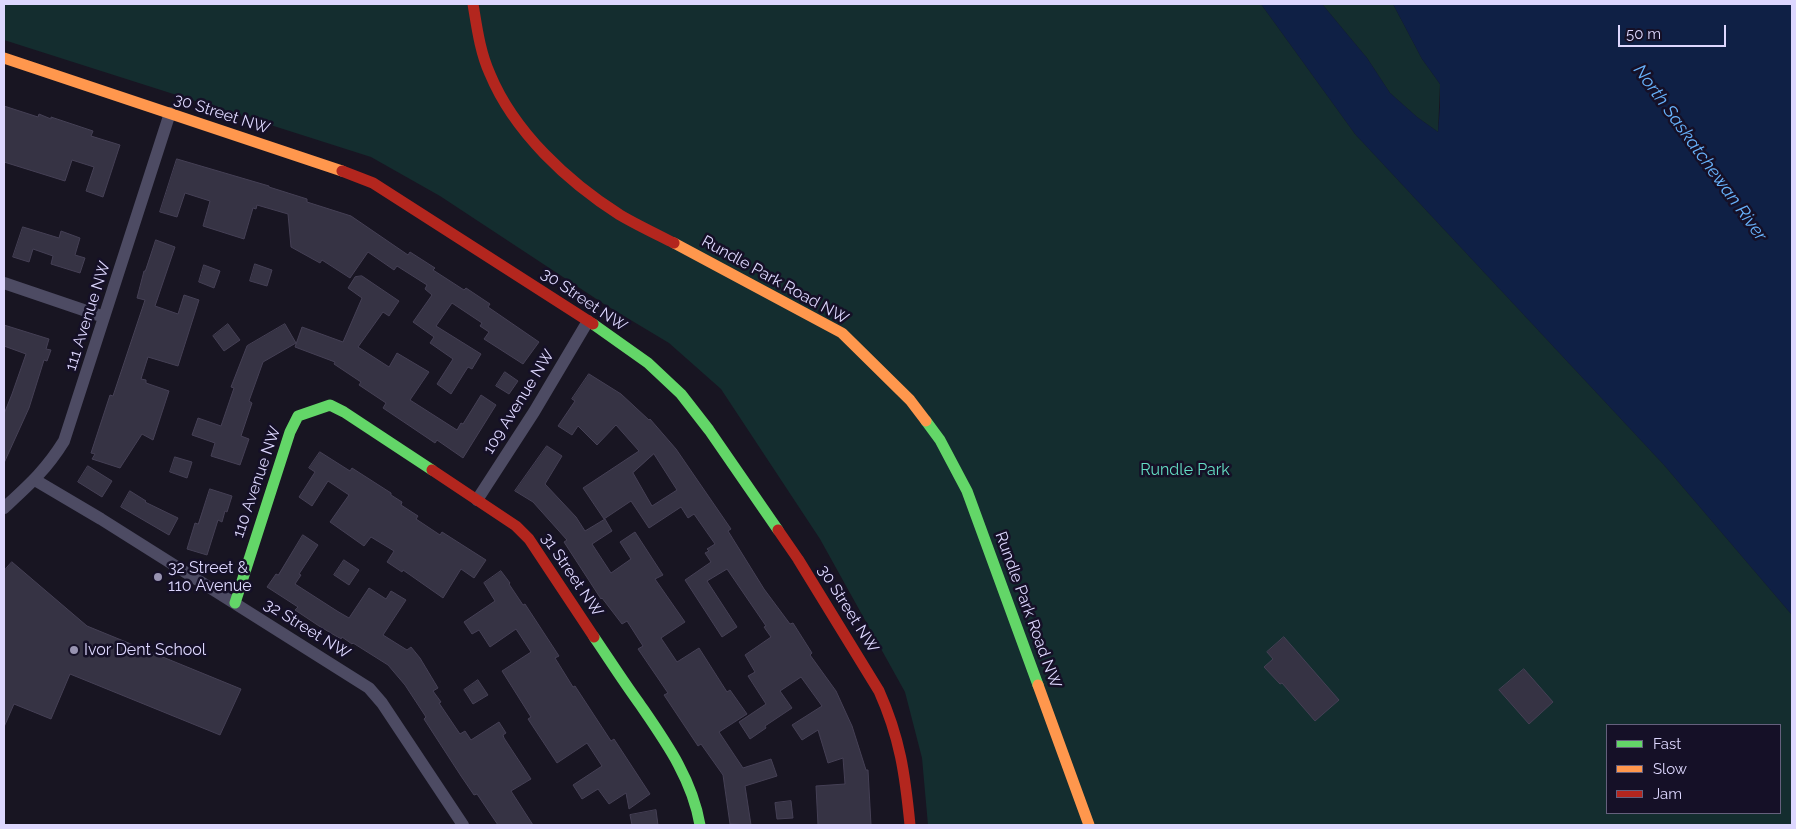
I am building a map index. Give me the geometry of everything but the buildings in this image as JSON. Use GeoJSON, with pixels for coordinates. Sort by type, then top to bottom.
{"type":"FeatureCollection","features":[{"type":"Feature","properties":{"kind":"street","name":"Rundle Park Road NW"},"geometry":{"type":"LineString","coordinates":[[473,4],[484,58],[494,84],[513,115],[552,160],[621,215],[842,333],[910,400],[940,440],[967,491],[1089,825]]}},
{"type":"Feature","properties":{"kind":"street","name":"30 Street NW"},"geometry":{"type":"LineString","coordinates":[[4,58],[332,167],[373,183],[588,321],[648,363],[681,394],[709,430],[798,559],[867,669],[886,706],[901,754],[910,825]]}},
{"type":"Feature","properties":{"kind":"street","name":"111 Avenue NW"},"geometry":{"type":"LineString","coordinates":[[4,508],[35,480],[51,462],[64,441],[170,113]]}},
{"type":"Feature","properties":{"kind":"street"},"geometry":{"type":"LineString","coordinates":[[4,283],[104,316]]}},
{"type":"Feature","properties":{"kind":"street","name":"109 Avenue NW"},"geometry":{"type":"LineString","coordinates":[[477,500],[534,412],[588,321]]}},
{"type":"Feature","properties":{"kind":"street","name":"31 Street NW"},"geometry":{"type":"LineString","coordinates":[[313,410],[330,405],[344,412],[516,526],[529,539],[691,785],[700,825]]}},
{"type":"Feature","properties":{"kind":"street","name":"110 Avenue NW"},"geometry":{"type":"LineString","coordinates":[[235,603],[290,432],[298,416],[313,410]]}},
{"type":"Feature","properties":{"kind":"street","name":"32 Street NW"},"geometry":{"type":"LineString","coordinates":[[35,480],[102,519],[370,688],[382,703],[463,825]]}},
{"type":"Feature","properties":{"kind":"green space","name":"Rundle Park"},"geometry":{"type":"Polygon","coordinates":[[[4,4],[1261,4],[1355,134],[1664,465],[1792,615],[1792,825],[928,825],[922,758],[905,692],[820,539],[721,389],[669,343],[604,304],[440,196],[371,157],[4,40],[4,4]]]}},
{"type":"Feature","properties":{"kind":"green space"},"geometry":{"type":"Polygon","coordinates":[[[1322,4],[1393,4],[1422,59],[1440,84],[1438,132],[1417,117],[1390,93],[1367,58],[1322,4]]]}},
{"type":"Feature","properties":{"kind":"water","name":"North Saskatchewan River"},"geometry":{"type":"Polygon","coordinates":[[[1261,4],[1322,4],[1367,58],[1390,93],[1417,117],[1438,132],[1440,84],[1422,59],[1393,4],[1792,4],[1792,615],[1664,465],[1355,134],[1261,4]]]}},
{"type":"Feature","properties":{"kind":"traffic: fast"},"geometry":{"type":"LineString","coordinates":[[593,324],[648,363],[681,394],[709,430],[778,530]]}},
{"type":"Feature","properties":{"kind":"traffic: fast"},"geometry":{"type":"LineString","coordinates":[[235,603],[290,432],[298,416],[330,405],[344,412],[432,470]]}},
{"type":"Feature","properties":{"kind":"traffic: fast"},"geometry":{"type":"LineString","coordinates":[[926,421],[940,440],[967,491],[1038,685]]}},
{"type":"Feature","properties":{"kind":"traffic: fast"},"geometry":{"type":"LineString","coordinates":[[594,637],[658,731],[676,761],[691,791],[700,825]]}},
{"type":"Feature","properties":{"kind":"traffic: slow"},"geometry":{"type":"LineString","coordinates":[[4,58],[342,171]]}},
{"type":"Feature","properties":{"kind":"traffic: slow"},"geometry":{"type":"LineString","coordinates":[[674,243],[842,333],[910,400],[926,421]]}},
{"type":"Feature","properties":{"kind":"traffic: slow"},"geometry":{"type":"LineString","coordinates":[[1038,685],[1089,825]]}},
{"type":"Feature","properties":{"kind":"traffic: jam"},"geometry":{"type":"LineString","coordinates":[[473,4],[481,49],[490,74],[513,116],[528,135],[562,171],[600,202],[626,219],[674,243]]}},
{"type":"Feature","properties":{"kind":"traffic: jam"},"geometry":{"type":"LineString","coordinates":[[342,171],[373,183],[593,324]]}},
{"type":"Feature","properties":{"kind":"traffic: jam"},"geometry":{"type":"LineString","coordinates":[[432,470],[516,526],[529,539],[594,637]]}},
{"type":"Feature","properties":{"kind":"traffic: jam"},"geometry":{"type":"LineString","coordinates":[[778,530],[798,559],[879,691],[897,741],[906,789],[910,825]]}},
{"type":"Feature","properties":{"kind":"place","name":"32 Street & 110 Avenue"},"geometry":{"type":"Point","coordinates":[158,577]}},
{"type":"Feature","properties":{"kind":"place","name":"Ivor Dent School"},"geometry":{"type":"Point","coordinates":[74,650]}}]}
